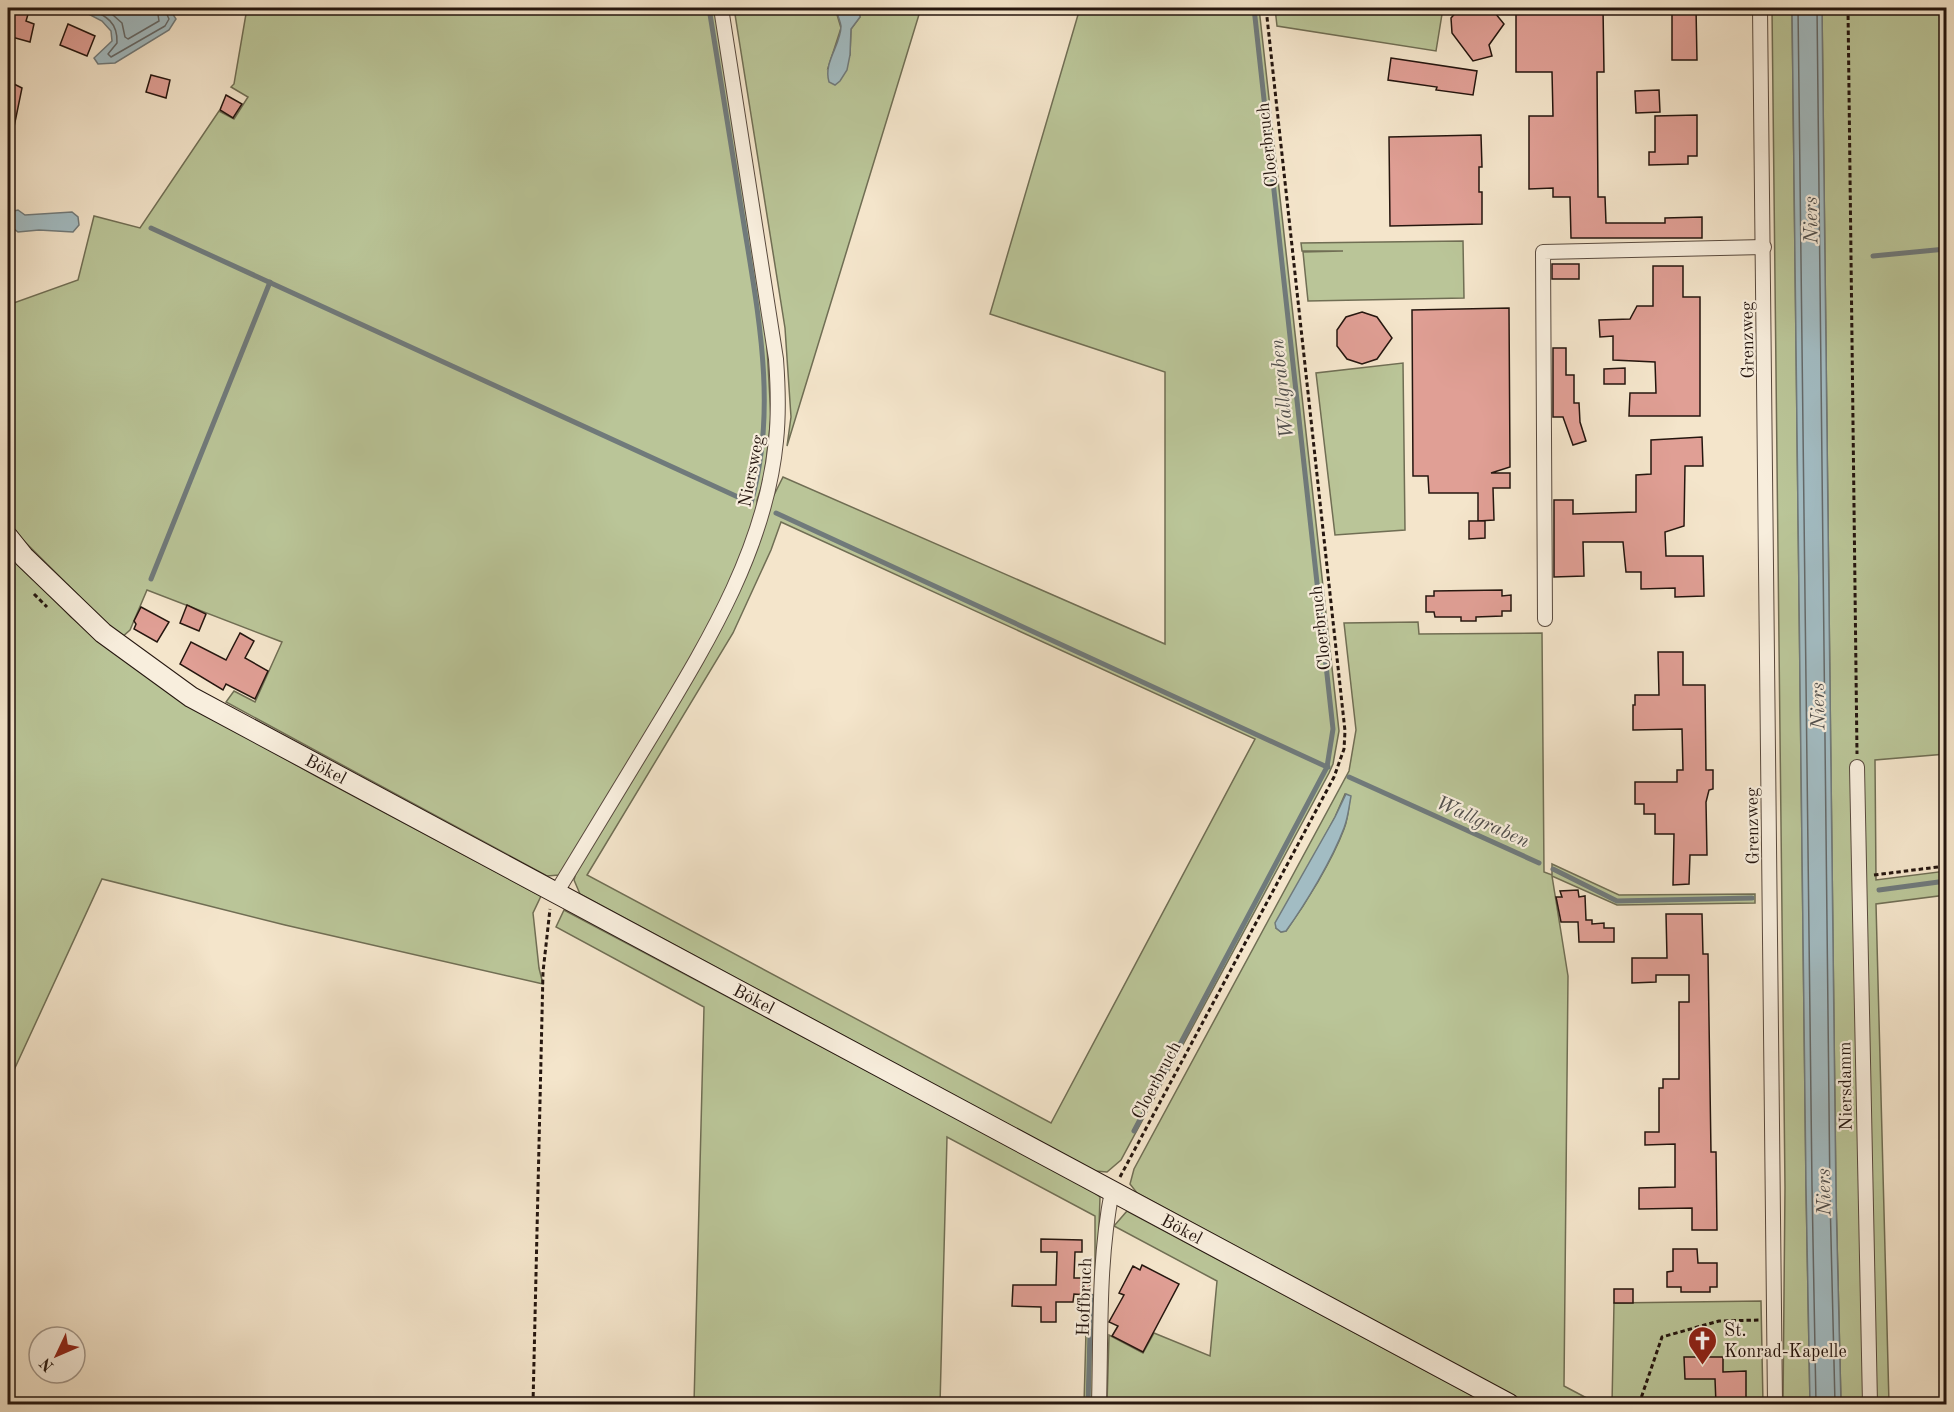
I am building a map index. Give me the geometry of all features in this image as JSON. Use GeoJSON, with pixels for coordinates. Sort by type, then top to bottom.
{"type":"FeatureCollection","features":[{"type":"Feature","properties":{"kind":"main road","name":"Bökel"},"geometry":{"type":"LineString","coordinates":[[8,537],[24,557],[103,633],[191,697],[1509,1404]]}},
{"type":"Feature","properties":{"kind":"street","name":"Niersweg"},"geometry":{"type":"LineString","coordinates":[[556,893],[720,619],[748,552],[762,510],[771,471],[778,413],[776,358],[721,8]]}},
{"type":"Feature","properties":{"kind":"street","name":"Grenzweg"},"geometry":{"type":"LineString","coordinates":[[1760,8],[1775,1404]]}},
{"type":"Feature","properties":{"kind":"street"},"geometry":{"type":"LineString","coordinates":[[1545,620],[1543,252],[1764,247]]}},
{"type":"Feature","properties":{"kind":"street","name":"Niersdamm"},"geometry":{"type":"LineString","coordinates":[[1857,767],[1870,1404]]}},
{"type":"Feature","properties":{"kind":"street","name":"Hoffbruch"},"geometry":{"type":"LineString","coordinates":[[1099,1404],[1103,1262],[1112,1191]]}},
{"type":"Feature","properties":{"kind":"path","name":"Cloerbruch"},"geometry":{"type":"LineString","coordinates":[[1112,1191],[1334,777],[1344,749],[1345,731],[1266,8]]}},
{"type":"Feature","properties":{"kind":"path"},"geometry":{"type":"LineString","coordinates":[[1848,8],[1857,767]]}},
{"type":"Feature","properties":{"kind":"path"},"geometry":{"type":"LineString","coordinates":[[1858,877],[1947,866]]}},
{"type":"Feature","properties":{"kind":"path"},"geometry":{"type":"LineString","coordinates":[[533,1404],[543,972],[550,910],[556,893]]}},
{"type":"Feature","properties":{"kind":"path"},"geometry":{"type":"LineString","coordinates":[[1639,1404],[1662,1337],[1719,1321],[1774,1319]]}},
{"type":"Feature","properties":{"kind":"green space"},"geometry":{"type":"Polygon","coordinates":[[[247,8],[715,8],[766,330],[771,418],[764,479],[757,500],[757,511],[735,580],[705,639],[559,875],[547,876],[226,702],[234,691],[255,702],[282,642],[147,590],[130,630],[121,638],[22,539],[8,521],[8,305],[78,280],[94,216],[140,228],[219,111],[234,119],[248,97],[231,87],[234,84],[247,8]]]}},
{"type":"Feature","properties":{"kind":"green space"},"geometry":{"type":"Polygon","coordinates":[[[734,8],[835,8],[841,28],[828,68],[850,55],[851,29],[860,17],[859,8],[921,8],[787,446],[791,417],[785,328],[734,8]]]}},
{"type":"Feature","properties":{"kind":"green space"},"geometry":{"type":"Polygon","coordinates":[[[1080,8],[1259,8],[1339,731],[1333,764],[1329,773],[1121,1160],[1107,1172],[1095,1171],[580,894],[574,880],[577,869],[714,638],[769,505],[783,477],[1165,644],[1165,372],[990,314],[1080,8]],[[781,522],[771,550],[733,633],[587,875],[1051,1123],[1255,739],[781,522]]]}},
{"type":"Feature","properties":{"kind":"green space"},"geometry":{"type":"Polygon","coordinates":[[[1275,8],[1443,8],[1436,51],[1277,26],[1275,8]]]}},
{"type":"Feature","properties":{"kind":"green space"},"geometry":{"type":"Polygon","coordinates":[[[1772,8],[1792,8],[1810,1404],[1783,1404],[1785,1187],[1772,8]]]}},
{"type":"Feature","properties":{"kind":"green space"},"geometry":{"type":"Polygon","coordinates":[[[1822,8],[1946,8],[1946,754],[1875,760],[1876,880],[1946,871],[1946,895],[1876,904],[1889,1404],[1841,1404],[1836,1197],[1822,8]]]}},
{"type":"Feature","properties":{"kind":"green space"},"geometry":{"type":"Polygon","coordinates":[[[1463,241],[1464,298],[1308,301],[1303,252],[1343,251],[1302,251],[1301,243],[1463,241]]]}},
{"type":"Feature","properties":{"kind":"green space"},"geometry":{"type":"Polygon","coordinates":[[[1403,363],[1405,530],[1335,535],[1316,373],[1403,363]]]}},
{"type":"Feature","properties":{"kind":"green space"},"geometry":{"type":"Polygon","coordinates":[[[8,552],[71,617],[111,651],[184,702],[316,776],[541,896],[533,913],[543,984],[285,925],[102,879],[8,1083],[8,552]]]}},
{"type":"Feature","properties":{"kind":"green space"},"geometry":{"type":"Polygon","coordinates":[[[1418,622],[1419,634],[1542,633],[1544,872],[1552,875],[1552,864],[1619,895],[1755,894],[1755,903],[1617,905],[1552,876],[1568,976],[1564,1386],[1598,1404],[1529,1404],[1137,1193],[1130,1184],[1134,1169],[1349,771],[1356,730],[1344,623],[1418,622]],[[1345,794],[1276,928],[1281,932],[1286,931],[1294,920],[1333,854],[1345,825],[1350,797],[1345,794]]]}},
{"type":"Feature","properties":{"kind":"green space"},"geometry":{"type":"Polygon","coordinates":[[[564,910],[1088,1188],[1100,1197],[1093,1404],[1084,1404],[1087,1295],[1095,1295],[1095,1216],[947,1137],[940,1404],[694,1404],[704,1007],[556,927],[564,910]]]}},
{"type":"Feature","properties":{"kind":"green space"},"geometry":{"type":"Polygon","coordinates":[[[1127,1211],[1488,1404],[1107,1404],[1109,1335],[1143,1353],[1154,1333],[1210,1356],[1217,1281],[1114,1226],[1127,1211]]]}},
{"type":"Feature","properties":{"kind":"green space"},"geometry":{"type":"Polygon","coordinates":[[[1761,1301],[1763,1404],[1612,1404],[1614,1303],[1761,1301]]]}},
{"type":"Feature","properties":{"kind":"water"},"geometry":{"type":"Polygon","coordinates":[[[77,8],[169,8],[176,19],[169,30],[115,63],[98,64],[94,58],[112,41],[111,31],[102,21],[77,8]]]}},
{"type":"Feature","properties":{"kind":"water"},"geometry":{"type":"Polygon","coordinates":[[[835,8],[859,8],[860,17],[851,29],[847,70],[835,85],[829,82],[828,67],[841,26],[835,8]]]}},
{"type":"Feature","properties":{"kind":"water","name":"Niers"},"geometry":{"type":"Polygon","coordinates":[[[1792,8],[1822,8],[1836,1197],[1841,1404],[1810,1404],[1792,8]]]}},
{"type":"Feature","properties":{"kind":"water"},"geometry":{"type":"Polygon","coordinates":[[[18,210],[25,215],[72,212],[78,217],[79,225],[73,232],[39,230],[18,232],[9,225],[8,217],[18,210]]]}},
{"type":"Feature","properties":{"kind":"water"},"geometry":{"type":"Polygon","coordinates":[[[1346,794],[1351,796],[1347,816],[1333,854],[1294,920],[1286,931],[1281,932],[1276,928],[1275,923],[1346,794]]]}},
{"type":"Feature","properties":{"kind":"building"},"geometry":{"type":"Polygon","coordinates":[[[8,8],[29,11],[26,21],[34,24],[30,42],[8,36],[8,8]]]}},
{"type":"Feature","properties":{"kind":"building"},"geometry":{"type":"Polygon","coordinates":[[[1460,8],[1491,8],[1504,24],[1489,45],[1492,56],[1473,61],[1452,33],[1451,18],[1460,8]]]}},
{"type":"Feature","properties":{"kind":"building"},"geometry":{"type":"Polygon","coordinates":[[[1516,8],[1603,8],[1604,72],[1597,72],[1598,197],[1605,197],[1606,223],[1665,223],[1665,218],[1702,217],[1702,238],[1571,238],[1570,197],[1553,197],[1553,188],[1529,189],[1529,116],[1553,116],[1552,72],[1516,72],[1516,8]]]}},
{"type":"Feature","properties":{"kind":"building"},"geometry":{"type":"Polygon","coordinates":[[[1672,8],[1696,8],[1697,60],[1672,60],[1672,8]]]}},
{"type":"Feature","properties":{"kind":"building"},"geometry":{"type":"Polygon","coordinates":[[[68,24],[95,36],[87,56],[60,45],[68,24]]]}},
{"type":"Feature","properties":{"kind":"building"},"geometry":{"type":"Polygon","coordinates":[[[1391,58],[1477,71],[1473,95],[1388,80],[1391,58]]]}},
{"type":"Feature","properties":{"kind":"building"},"geometry":{"type":"Polygon","coordinates":[[[151,75],[170,80],[166,98],[146,92],[151,75]]]}},
{"type":"Feature","properties":{"kind":"building"},"geometry":{"type":"Polygon","coordinates":[[[8,81],[22,88],[14,127],[8,127],[8,81]]]}},
{"type":"Feature","properties":{"kind":"building"},"geometry":{"type":"Polygon","coordinates":[[[1659,90],[1660,112],[1636,113],[1635,91],[1659,90]]]}},
{"type":"Feature","properties":{"kind":"building"},"geometry":{"type":"Polygon","coordinates":[[[226,95],[242,104],[233,118],[220,110],[226,95]]]}},
{"type":"Feature","properties":{"kind":"building"},"geometry":{"type":"Polygon","coordinates":[[[1697,115],[1697,156],[1688,156],[1688,164],[1649,165],[1649,152],[1655,152],[1655,116],[1697,115]]]}},
{"type":"Feature","properties":{"kind":"building"},"geometry":{"type":"Polygon","coordinates":[[[1481,135],[1482,167],[1479,167],[1479,192],[1482,192],[1482,224],[1390,226],[1389,137],[1481,135]]]}},
{"type":"Feature","properties":{"kind":"building"},"geometry":{"type":"Polygon","coordinates":[[[1552,264],[1579,264],[1579,279],[1552,279],[1552,264]]]}},
{"type":"Feature","properties":{"kind":"building"},"geometry":{"type":"Polygon","coordinates":[[[1653,266],[1683,266],[1683,297],[1700,297],[1700,416],[1629,416],[1630,393],[1656,393],[1655,362],[1613,360],[1613,336],[1600,337],[1599,320],[1630,319],[1637,306],[1653,306],[1653,266]]]}},
{"type":"Feature","properties":{"kind":"building"},"geometry":{"type":"Polygon","coordinates":[[[1509,308],[1510,467],[1491,473],[1510,473],[1510,488],[1493,488],[1494,520],[1478,521],[1478,493],[1429,493],[1428,476],[1413,476],[1412,310],[1509,308]]]}},
{"type":"Feature","properties":{"kind":"building"},"geometry":{"type":"Polygon","coordinates":[[[1362,312],[1377,317],[1392,338],[1377,359],[1362,364],[1347,359],[1337,346],[1337,330],[1346,317],[1362,312]]]}},
{"type":"Feature","properties":{"kind":"building"},"geometry":{"type":"Polygon","coordinates":[[[1553,348],[1566,348],[1566,375],[1574,375],[1574,403],[1579,403],[1580,422],[1586,441],[1573,445],[1563,417],[1553,417],[1553,348]]]}},
{"type":"Feature","properties":{"kind":"building"},"geometry":{"type":"Polygon","coordinates":[[[1625,368],[1625,384],[1604,384],[1604,369],[1625,368]]]}},
{"type":"Feature","properties":{"kind":"building"},"geometry":{"type":"Polygon","coordinates":[[[1702,437],[1703,466],[1685,466],[1684,526],[1665,532],[1666,556],[1703,556],[1704,596],[1675,597],[1675,588],[1641,589],[1641,572],[1626,572],[1623,542],[1583,542],[1584,576],[1554,577],[1554,500],[1573,500],[1573,514],[1636,512],[1636,475],[1651,474],[1651,440],[1702,437]]]}},
{"type":"Feature","properties":{"kind":"building"},"geometry":{"type":"Polygon","coordinates":[[[1469,521],[1485,521],[1485,538],[1469,539],[1469,521]]]}},
{"type":"Feature","properties":{"kind":"building"},"geometry":{"type":"Polygon","coordinates":[[[1502,590],[1502,596],[1511,595],[1511,611],[1502,611],[1502,616],[1476,617],[1476,621],[1461,621],[1461,617],[1435,617],[1434,612],[1426,612],[1426,596],[1434,596],[1434,591],[1502,590]]]}},
{"type":"Feature","properties":{"kind":"building"},"geometry":{"type":"Polygon","coordinates":[[[187,605],[206,614],[199,631],[180,623],[187,605]]]}},
{"type":"Feature","properties":{"kind":"building"},"geometry":{"type":"Polygon","coordinates":[[[141,607],[169,622],[157,642],[134,629],[136,624],[134,621],[141,607]]]}},
{"type":"Feature","properties":{"kind":"building"},"geometry":{"type":"Polygon","coordinates":[[[240,633],[254,641],[245,658],[268,671],[255,699],[226,684],[223,690],[180,664],[191,642],[226,660],[240,633]]]}},
{"type":"Feature","properties":{"kind":"building"},"geometry":{"type":"Polygon","coordinates":[[[1658,652],[1683,652],[1683,685],[1705,685],[1706,770],[1713,770],[1713,789],[1709,790],[1706,802],[1707,855],[1690,855],[1689,884],[1673,885],[1674,834],[1655,834],[1655,814],[1644,814],[1644,804],[1635,804],[1635,782],[1677,782],[1677,770],[1683,770],[1682,729],[1633,730],[1635,695],[1659,695],[1658,652]]]}},
{"type":"Feature","properties":{"kind":"building"},"geometry":{"type":"Polygon","coordinates":[[[1578,890],[1579,897],[1585,896],[1586,920],[1592,920],[1592,924],[1604,923],[1604,928],[1614,928],[1614,942],[1579,942],[1578,922],[1561,922],[1556,897],[1562,897],[1560,891],[1578,890]]]}},
{"type":"Feature","properties":{"kind":"building"},"geometry":{"type":"Polygon","coordinates":[[[1666,914],[1702,914],[1703,954],[1708,954],[1711,1152],[1716,1152],[1717,1230],[1692,1230],[1692,1208],[1639,1209],[1639,1188],[1675,1187],[1675,1144],[1645,1145],[1645,1132],[1659,1132],[1659,1088],[1663,1088],[1663,1079],[1679,1079],[1679,1002],[1689,1002],[1689,975],[1656,975],[1656,982],[1632,983],[1632,958],[1667,958],[1666,914]]]}},
{"type":"Feature","properties":{"kind":"building"},"geometry":{"type":"Polygon","coordinates":[[[1041,1239],[1082,1240],[1082,1252],[1075,1252],[1074,1278],[1090,1278],[1089,1295],[1074,1294],[1073,1302],[1056,1302],[1056,1322],[1041,1322],[1041,1307],[1012,1306],[1013,1285],[1056,1285],[1057,1252],[1041,1252],[1041,1239]]]}},
{"type":"Feature","properties":{"kind":"building"},"geometry":{"type":"Polygon","coordinates":[[[1673,1249],[1697,1249],[1698,1263],[1717,1263],[1717,1287],[1710,1287],[1710,1292],[1681,1292],[1681,1287],[1667,1287],[1667,1272],[1673,1271],[1673,1249]]]}},
{"type":"Feature","properties":{"kind":"building"},"geometry":{"type":"Polygon","coordinates":[[[1142,1265],[1179,1284],[1143,1352],[1112,1336],[1118,1326],[1109,1322],[1124,1295],[1119,1293],[1133,1266],[1140,1270],[1142,1265]]]}},
{"type":"Feature","properties":{"kind":"building"},"geometry":{"type":"Polygon","coordinates":[[[1614,1289],[1633,1289],[1633,1303],[1614,1303],[1614,1289]]]}},
{"type":"Feature","properties":{"kind":"building"},"geometry":{"type":"Polygon","coordinates":[[[1684,1357],[1723,1357],[1723,1372],[1746,1371],[1746,1404],[1716,1404],[1715,1379],[1685,1379],[1684,1357]]]}},
{"type":"Feature","properties":{"kind":"waterway"},"geometry":{"type":"LineString","coordinates":[[151,228],[751,503],[759,468],[763,432],[763,361],[754,290],[709,8]]}},
{"type":"Feature","properties":{"kind":"waterway","name":"Wallgraben"},"geometry":{"type":"LineString","coordinates":[[1254,8],[1333,729],[1328,767]]}},
{"type":"Feature","properties":{"kind":"waterway"},"geometry":{"type":"LineString","coordinates":[[1873,256],[1946,249]]}},
{"type":"Feature","properties":{"kind":"waterway"},"geometry":{"type":"LineString","coordinates":[[151,579],[270,282]]}},
{"type":"Feature","properties":{"kind":"waterway"},"geometry":{"type":"LineString","coordinates":[[776,513],[1327,767],[1134,1131]]}},
{"type":"Feature","properties":{"kind":"waterway","name":"Wallgraben"},"geometry":{"type":"LineString","coordinates":[[1349,777],[1539,863]]}},
{"type":"Feature","properties":{"kind":"waterway","name":"Wallgraben"},"geometry":{"type":"LineString","coordinates":[[1553,869],[1617,901],[1752,898]]}},
{"type":"Feature","properties":{"kind":"waterway"},"geometry":{"type":"LineString","coordinates":[[1879,890],[1946,881]]}},
{"type":"Feature","properties":{"kind":"waterway"},"geometry":{"type":"LineString","coordinates":[[1088,1404],[1091,1296]]}},
{"type":"Feature","properties":{"kind":"place","name":"St. Konrad-Kapelle"},"geometry":{"type":"Point","coordinates":[1703,1366]}}]}
